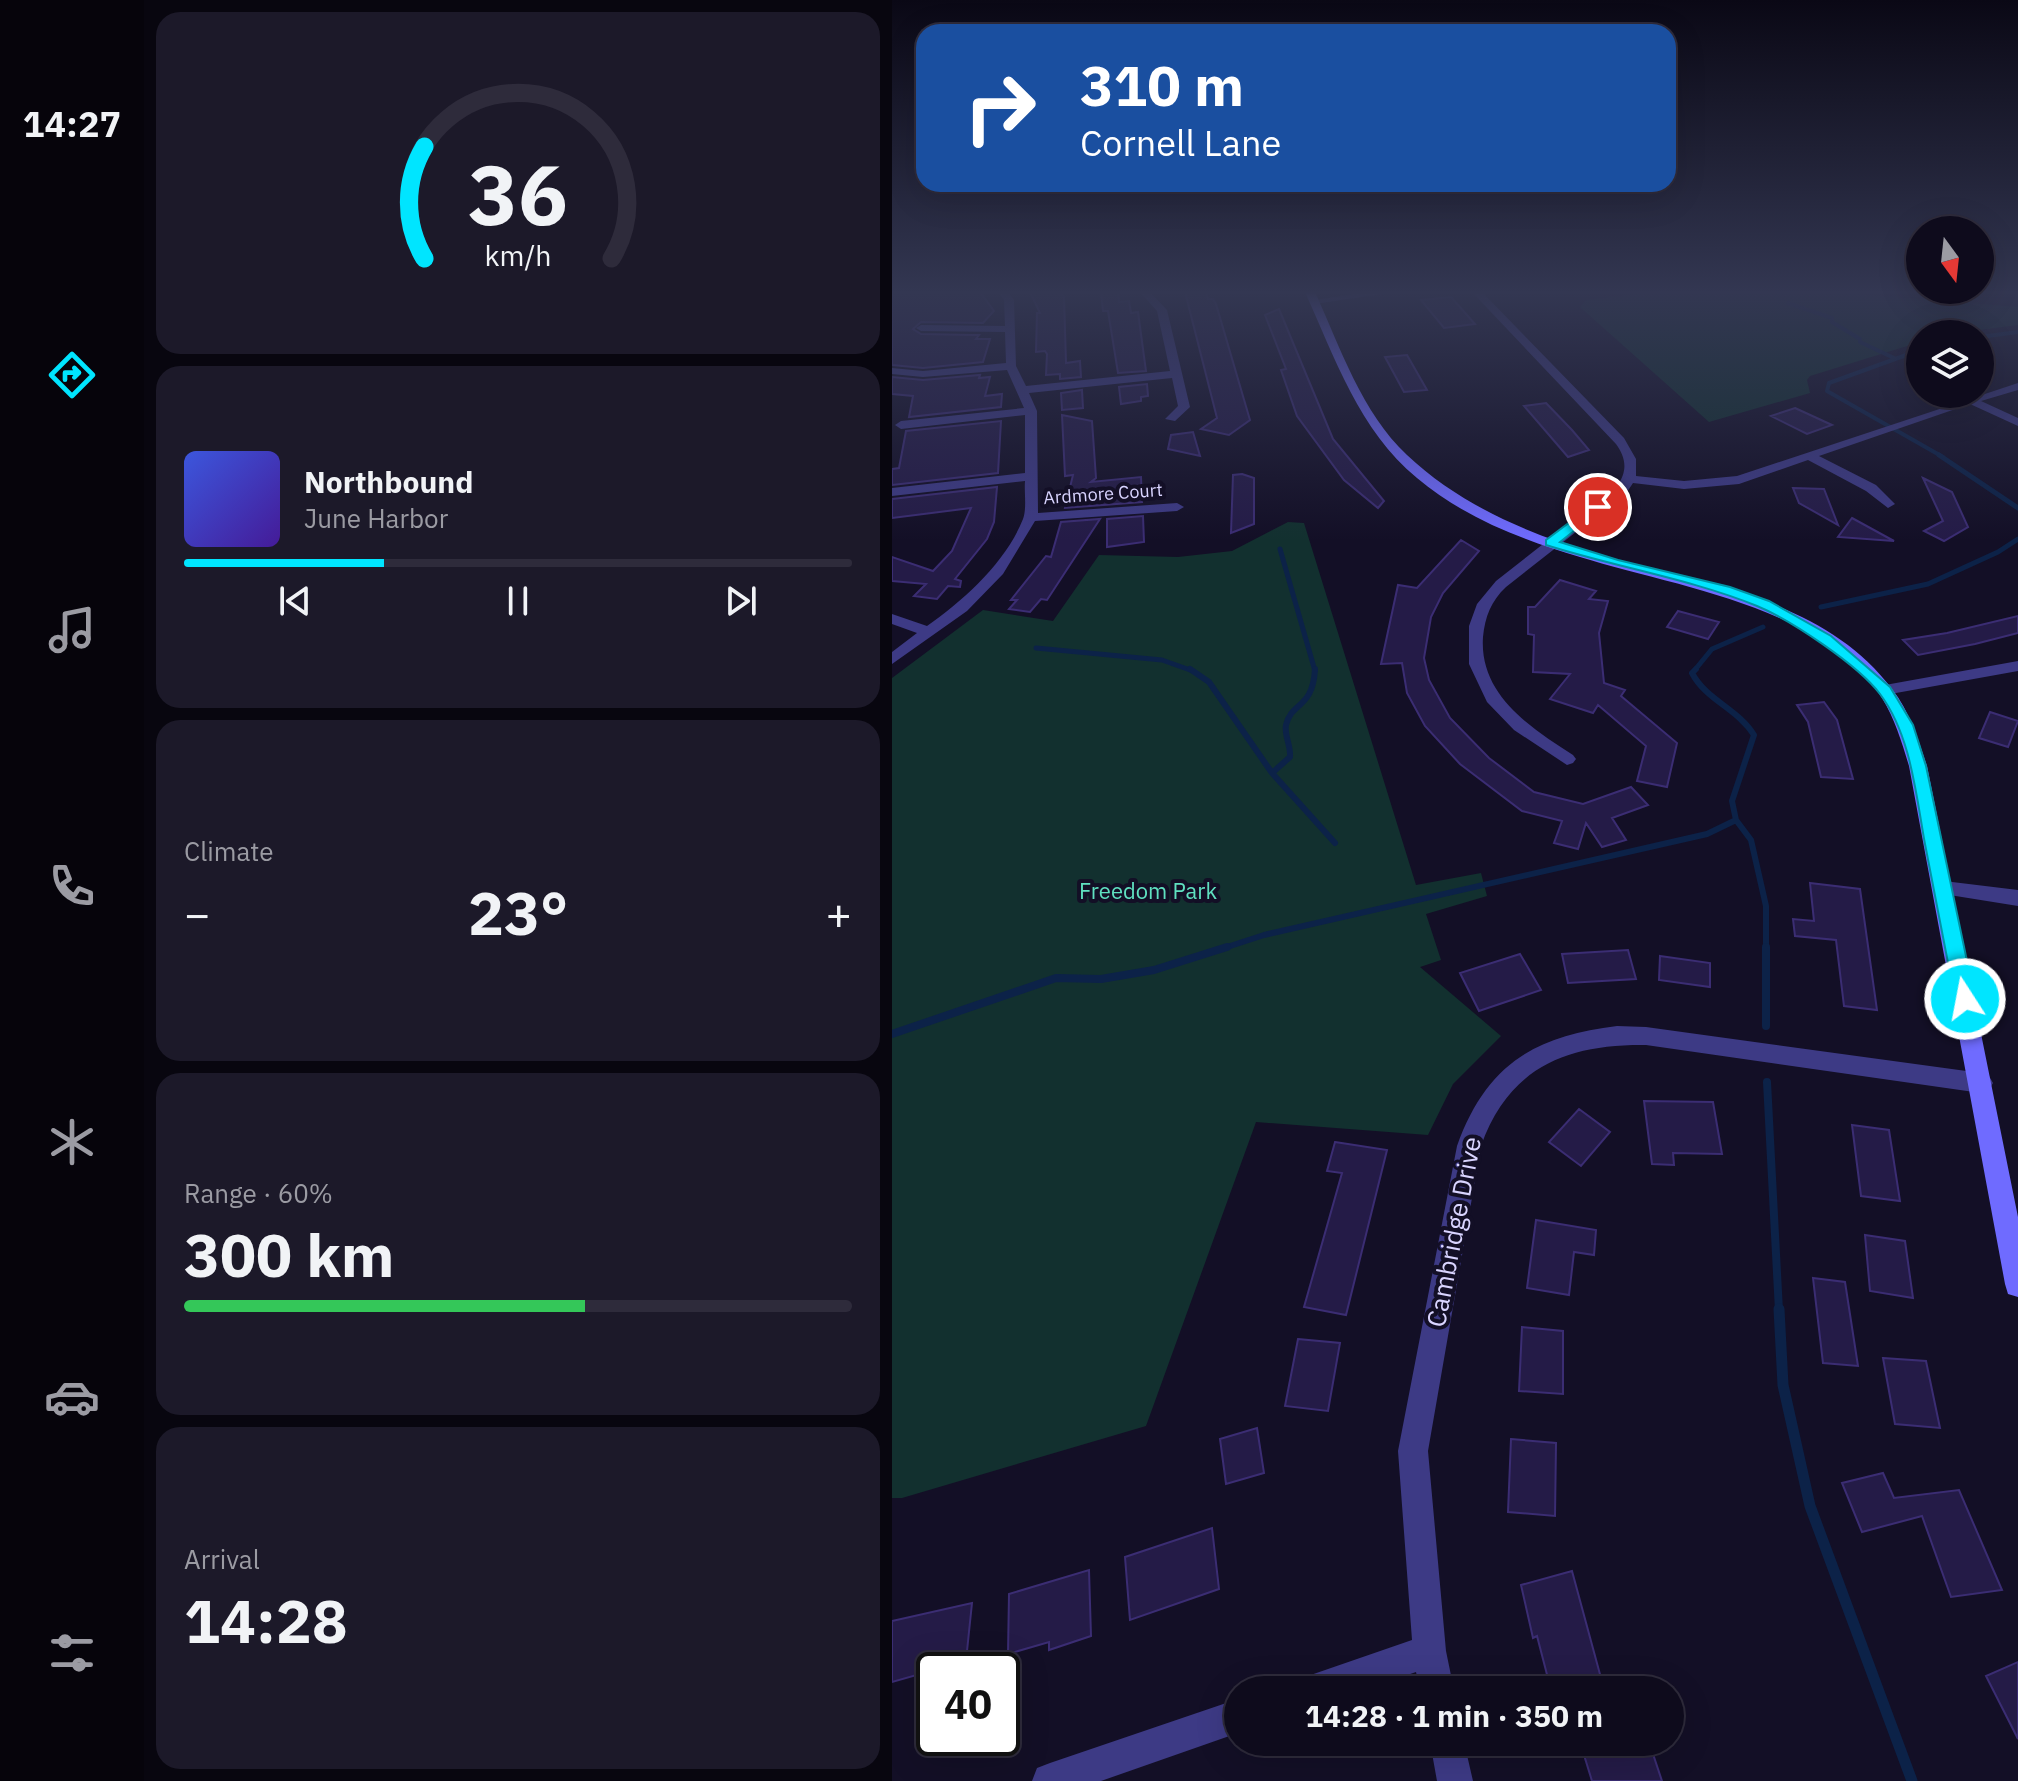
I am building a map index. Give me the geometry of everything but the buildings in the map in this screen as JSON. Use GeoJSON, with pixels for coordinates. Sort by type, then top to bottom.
{"type":"FeatureCollection","features":[{"type":"Feature","properties":{"kind":"street"},"geometry":{"type":"LineString","coordinates":[[892,659],[962,608],[998,571],[1031,517],[1031,411],[1016,375]]}},
{"type":"Feature","properties":{"kind":"street"},"geometry":{"type":"LineString","coordinates":[[1024,390],[1166,375]]}},
{"type":"Feature","properties":{"kind":"street"},"geometry":{"type":"LineString","coordinates":[[1171,419],[1184,407],[1177,375]]}},
{"type":"Feature","properties":{"kind":"street"},"geometry":{"type":"LineString","coordinates":[[1350,375],[1372,420],[1401,458],[1463,503],[1551,543],[1613,563],[1726,590],[1765,604],[1826,639],[1885,690],[1906,725],[1918,766],[1944,888],[2018,1284]]}},
{"type":"Feature","properties":{"kind":"street"},"geometry":{"type":"LineString","coordinates":[[1557,375],[1620,441],[1632,461],[1631,479],[1497,587],[1476,625],[1475,663],[1486,687],[1503,711],[1531,737],[1567,759]]}},
{"type":"Feature","properties":{"kind":"street"},"geometry":{"type":"LineString","coordinates":[[1994,393],[2018,386]]}},
{"type":"Feature","properties":{"kind":"street"},"geometry":{"type":"LineString","coordinates":[[1631,479],[1670,484],[1714,484],[1750,477],[1948,408]]}},
{"type":"Feature","properties":{"kind":"street"},"geometry":{"type":"LineString","coordinates":[[1988,408],[2018,422]]}},
{"type":"Feature","properties":{"kind":"street"},"geometry":{"type":"LineString","coordinates":[[901,425],[1031,411]]}},
{"type":"Feature","properties":{"kind":"street"},"geometry":{"type":"LineString","coordinates":[[1811,457],[1871,488],[1888,504]]}},
{"type":"Feature","properties":{"kind":"street"},"geometry":{"type":"LineString","coordinates":[[892,492],[1033,476]]}},
{"type":"Feature","properties":{"kind":"street","name":"Ardmore Court"},"geometry":{"type":"LineString","coordinates":[[1031,517],[1177,507]]}},
{"type":"Feature","properties":{"kind":"street"},"geometry":{"type":"LineString","coordinates":[[892,619],[930,633]]}},
{"type":"Feature","properties":{"kind":"street"},"geometry":{"type":"LineString","coordinates":[[1885,690],[2018,666]]}},
{"type":"Feature","properties":{"kind":"street"},"geometry":{"type":"LineString","coordinates":[[1944,888],[2018,898]]}},
{"type":"Feature","properties":{"kind":"street","name":"Cambridge Drive"},"geometry":{"type":"LineString","coordinates":[[1434,1676],[1429,1651],[1413,1451],[1472,1132],[1485,1103],[1500,1085],[1528,1062],[1557,1046],[1585,1038],[1615,1035],[1646,1036],[1981,1083]]}},
{"type":"Feature","properties":{"kind":"street"},"geometry":{"type":"LineString","coordinates":[[1355,1676],[1429,1651]]}},
{"type":"Feature","properties":{"kind":"street"},"geometry":{"type":"LineString","coordinates":[[1050,1781],[1224,1721]]}},
{"type":"Feature","properties":{"kind":"street"},"geometry":{"type":"LineString","coordinates":[[1450,1756],[1455,1781]]}},
{"type":"Feature","properties":{"kind":"green space"},"geometry":{"type":"Polygon","coordinates":[[[1656,375],[1813,375],[1807,380],[1810,393],[1709,422],[1656,375]]]}},
{"type":"Feature","properties":{"kind":"green space","name":"Freedom Park"},"geometry":{"type":"Polygon","coordinates":[[[1288,522],[1304,523],[1416,885],[1481,873],[1487,896],[1426,914],[1441,960],[1420,967],[1501,1036],[1453,1084],[1428,1135],[1256,1122],[1146,1426],[902,1498],[892,1498],[892,678],[983,610],[1053,621],[1099,555],[1178,557],[1232,551],[1288,522]]]}},
{"type":"Feature","properties":{"kind":"waterway"},"geometry":{"type":"LineString","coordinates":[[1851,375],[1829,383],[1827,391],[1943,457]]}},
{"type":"Feature","properties":{"kind":"waterway"},"geometry":{"type":"LineString","coordinates":[[1939,455],[2018,508]]}},
{"type":"Feature","properties":{"kind":"waterway"},"geometry":{"type":"LineString","coordinates":[[1821,607],[1928,584],[1998,552],[2018,539]]}},
{"type":"Feature","properties":{"kind":"waterway"},"geometry":{"type":"LineString","coordinates":[[1280,549],[1315,670]]}},
{"type":"Feature","properties":{"kind":"waterway"},"geometry":{"type":"LineString","coordinates":[[1694,671],[1712,649],[1763,627]]}},
{"type":"Feature","properties":{"kind":"waterway"},"geometry":{"type":"LineString","coordinates":[[1036,648],[1162,660],[1193,671]]}},
{"type":"Feature","properties":{"kind":"waterway"},"geometry":{"type":"LineString","coordinates":[[1272,773],[1290,757],[1286,725],[1292,712],[1310,691],[1315,670]]}},
{"type":"Feature","properties":{"kind":"waterway"},"geometry":{"type":"LineString","coordinates":[[1193,671],[1209,682],[1272,773]]}},
{"type":"Feature","properties":{"kind":"waterway"},"geometry":{"type":"LineString","coordinates":[[1694,671],[1692,673],[1705,690],[1740,718],[1754,735],[1732,801],[1736,820]]}},
{"type":"Feature","properties":{"kind":"waterway"},"geometry":{"type":"LineString","coordinates":[[1272,773],[1335,843]]}},
{"type":"Feature","properties":{"kind":"waterway"},"geometry":{"type":"LineString","coordinates":[[1221,949],[1264,935],[1707,834],[1736,820]]}},
{"type":"Feature","properties":{"kind":"waterway"},"geometry":{"type":"LineString","coordinates":[[1736,820],[1751,840],[1766,906],[1766,1026]]}},
{"type":"Feature","properties":{"kind":"waterway"},"geometry":{"type":"LineString","coordinates":[[892,1034],[1056,978],[1101,979],[1154,970],[1227,947]]}},
{"type":"Feature","properties":{"kind":"waterway"},"geometry":{"type":"LineString","coordinates":[[1767,1082],[1779,1311]]}},
{"type":"Feature","properties":{"kind":"waterway"},"geometry":{"type":"LineString","coordinates":[[1779,1309],[1783,1385],[1810,1506],[1912,1781]]}},
{"type":"Feature","properties":{"kind":"route"},"geometry":{"type":"LineString","coordinates":[[1598,507],[1551,543],[1613,563],[1726,590],[1765,604],[1826,639],[1885,690],[1906,725],[1918,766],[1965,999]]}}]}
